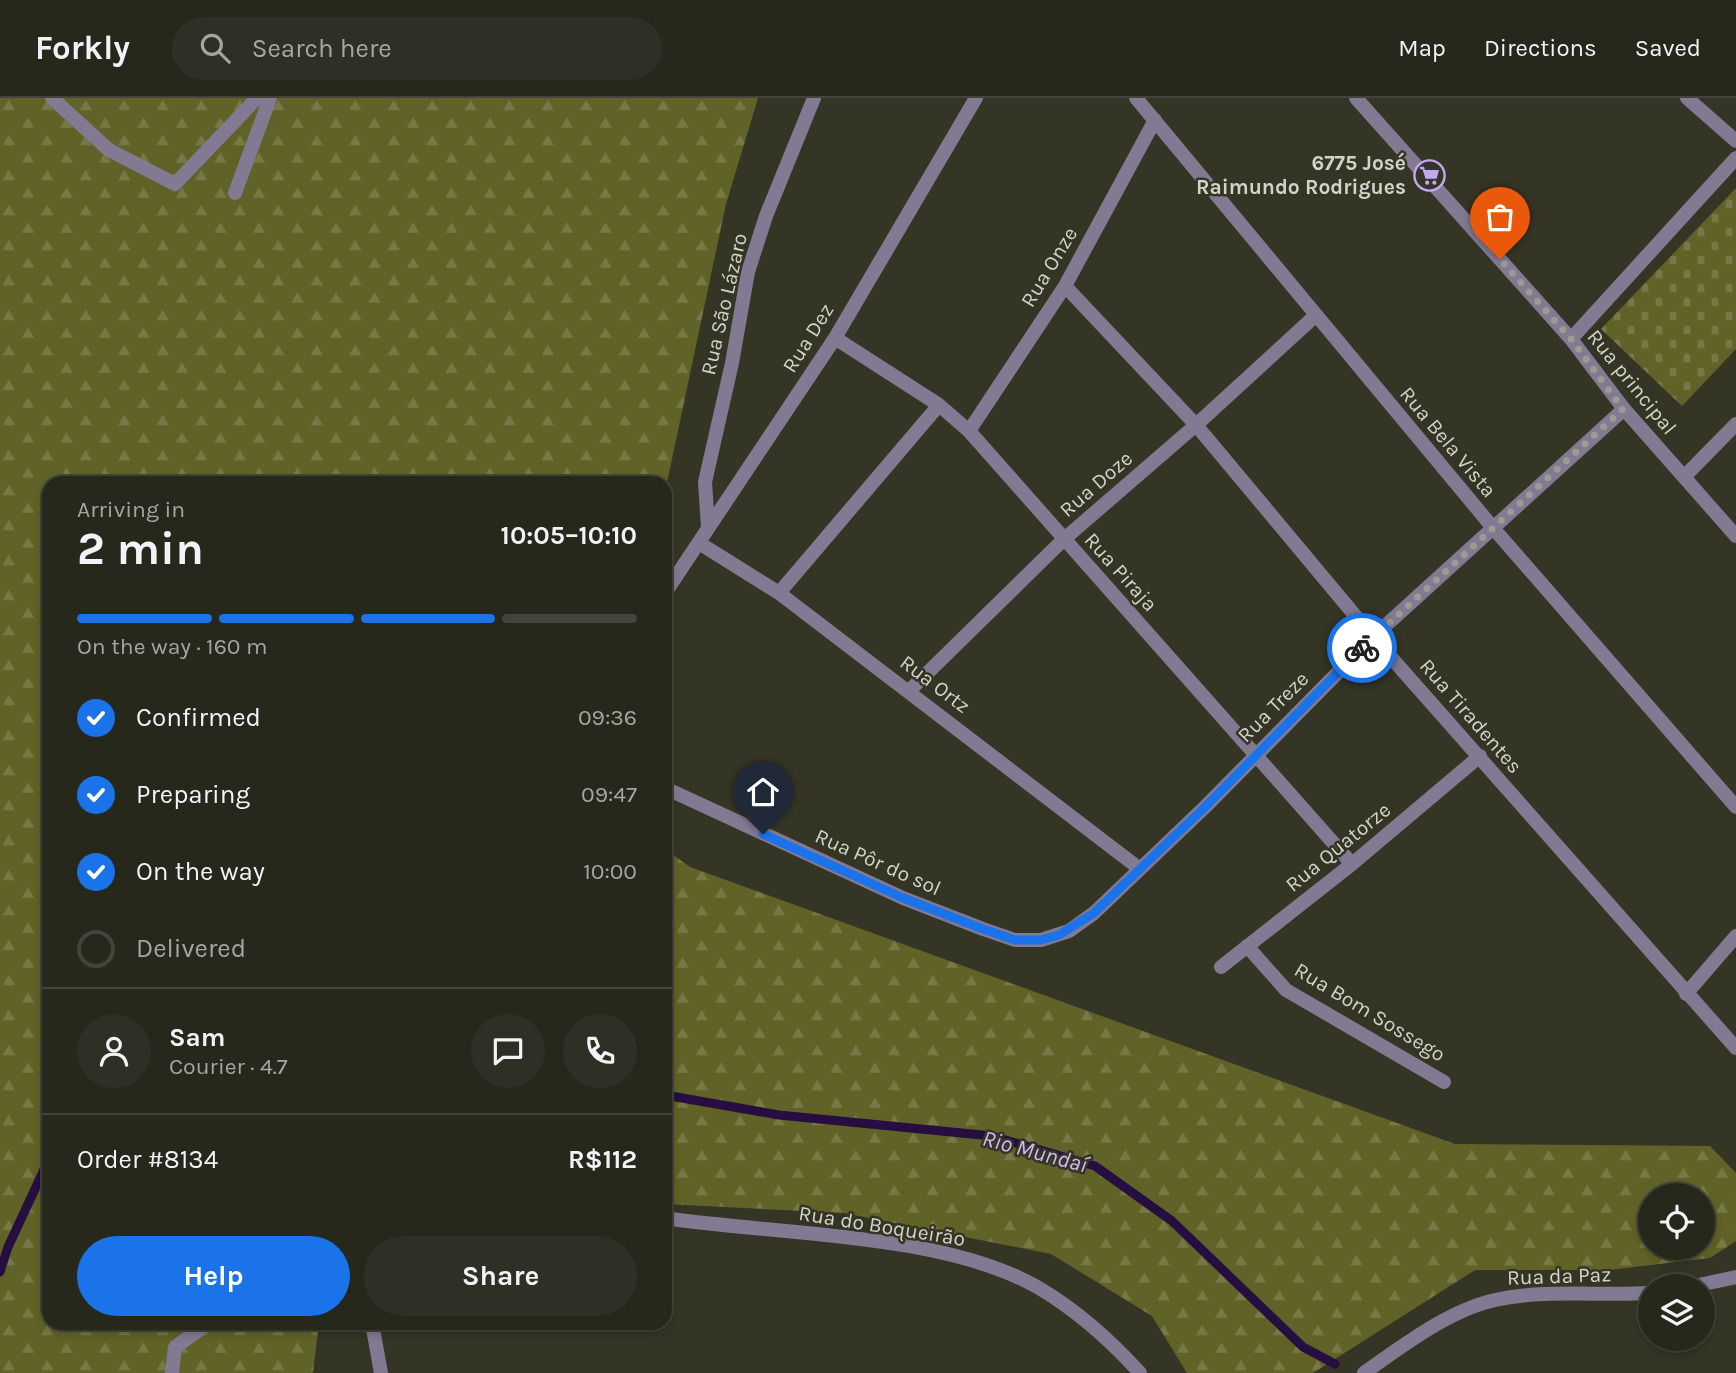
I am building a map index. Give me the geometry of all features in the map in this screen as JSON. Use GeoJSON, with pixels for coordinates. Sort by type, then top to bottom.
{"type":"FeatureCollection","features":[{"type":"Feature","properties":{"kind":"street"},"geometry":{"type":"LineString","coordinates":[[52,98],[109,150],[174,184],[257,98]]}},
{"type":"Feature","properties":{"kind":"street"},"geometry":{"type":"LineString","coordinates":[[235,193],[270,98]]}},
{"type":"Feature","properties":{"kind":"street","name":"Rua São Lázaro"},"geometry":{"type":"LineString","coordinates":[[708,527],[705,482],[732,363],[748,272],[766,216],[814,98]]}},
{"type":"Feature","properties":{"kind":"street","name":"Rua Dez"},"geometry":{"type":"LineString","coordinates":[[672,582],[835,338],[976,98]]}},
{"type":"Feature","properties":{"kind":"street","name":"Rua Bela Vista"},"geometry":{"type":"LineString","coordinates":[[1136,98],[1494,529],[1736,807]]}},
{"type":"Feature","properties":{"kind":"street","name":"Rua principal"},"geometry":{"type":"LineString","coordinates":[[1356,98],[1571,339],[1623,409],[1736,536]]}},
{"type":"Feature","properties":{"kind":"street"},"geometry":{"type":"LineString","coordinates":[[1687,98],[1736,141]]}},
{"type":"Feature","properties":{"kind":"street","name":"Rua Onze"},"geometry":{"type":"LineString","coordinates":[[969,431],[1065,286],[1155,120]]}},
{"type":"Feature","properties":{"kind":"street"},"geometry":{"type":"LineString","coordinates":[[1571,339],[1736,158]]}},
{"type":"Feature","properties":{"kind":"street","name":"Rua Tiradentes"},"geometry":{"type":"LineString","coordinates":[[1065,286],[1196,425],[1373,637],[1480,756],[1686,995],[1736,1048]]}},
{"type":"Feature","properties":{"kind":"street","name":"Rua Doze"},"geometry":{"type":"LineString","coordinates":[[910,690],[1063,540],[1196,425],[1315,316]]}},
{"type":"Feature","properties":{"kind":"street","name":"Rua Piraja"},"geometry":{"type":"LineString","coordinates":[[835,338],[939,405],[969,431],[1063,540],[1257,753],[1352,864]]}},
{"type":"Feature","properties":{"kind":"street"},"geometry":{"type":"LineString","coordinates":[[779,593],[939,405]]}},
{"type":"Feature","properties":{"kind":"street","name":"Rua Treze"},"geometry":{"type":"LineString","coordinates":[[1041,940],[1069,931],[1081,923],[1206,806],[1373,637],[1623,409]]}},
{"type":"Feature","properties":{"kind":"street"},"geometry":{"type":"LineString","coordinates":[[1684,477],[1736,424]]}},
{"type":"Feature","properties":{"kind":"street","name":"Rua Ortz"},"geometry":{"type":"LineString","coordinates":[[698,542],[779,593],[910,690],[1140,869]]}},
{"type":"Feature","properties":{"kind":"street","name":"Rua Quatorze"},"geometry":{"type":"LineString","coordinates":[[1221,967],[1352,864],[1480,756]]}},
{"type":"Feature","properties":{"kind":"street","name":"Rua Pôr do sol"},"geometry":{"type":"LineString","coordinates":[[672,791],[903,898],[1015,940],[1041,940]]}},
{"type":"Feature","properties":{"kind":"street"},"geometry":{"type":"LineString","coordinates":[[1686,995],[1736,936]]}},
{"type":"Feature","properties":{"kind":"street","name":"Rua Bom Sossego"},"geometry":{"type":"LineString","coordinates":[[1247,946],[1286,990],[1444,1082]]}},
{"type":"Feature","properties":{"kind":"street","name":"Rua do Boqueirão"},"geometry":{"type":"LineString","coordinates":[[672,1219],[910,1247],[979,1263],[1037,1287],[1071,1310],[1119,1350],[1140,1373]]}},
{"type":"Feature","properties":{"kind":"street"},"geometry":{"type":"LineString","coordinates":[[1715,1282],[1736,1277]]}},
{"type":"Feature","properties":{"kind":"street","name":"Rua da Paz"},"geometry":{"type":"LineString","coordinates":[[1364,1373],[1426,1329],[1492,1300],[1538,1294],[1592,1296],[1638,1294]]}},
{"type":"Feature","properties":{"kind":"street"},"geometry":{"type":"LineString","coordinates":[[172,1373],[176,1347],[199,1330]]}},
{"type":"Feature","properties":{"kind":"street"},"geometry":{"type":"LineString","coordinates":[[373,1330],[381,1373]]}},
{"type":"Feature","properties":{"kind":"green space"},"geometry":{"type":"Polygon","coordinates":[[[0,98],[758,98],[726,204],[668,476],[42,476],[42,1330],[318,1330],[313,1373],[0,1373],[0,98]]]}},
{"type":"Feature","properties":{"kind":"green space"},"geometry":{"type":"Polygon","coordinates":[[[1736,188],[1736,349],[1682,406],[1601,329],[1736,188]]]}},
{"type":"Feature","properties":{"kind":"green space"},"geometry":{"type":"Polygon","coordinates":[[[672,854],[690,867],[1455,1144],[1710,1146],[1736,1173],[1736,1241],[1715,1255],[1715,1183],[1638,1183],[1638,1260],[1693,1260],[1609,1270],[1475,1270],[1313,1373],[1187,1373],[1152,1316],[1051,1254],[844,1213],[672,1204],[672,854]]]}},
{"type":"Feature","properties":{"kind":"waterway","name":"Rio Mundaí"},"geometry":{"type":"LineString","coordinates":[[672,1096],[779,1115],[992,1136],[1095,1166],[1172,1221],[1303,1347],[1335,1364]]}},
{"type":"Feature","properties":{"kind":"waterway","name":"Rio Mundaí"},"geometry":{"type":"LineString","coordinates":[[0,1272],[8,1247],[42,1174]]}},
{"type":"Feature","properties":{"kind":"way so far"},"geometry":{"type":"LineString","coordinates":[[1362,648],[1623,409],[1571,339],[1500,259]]}},
{"type":"Feature","properties":{"kind":"place","name":"6775 José Raimundo Rodrigues"},"geometry":{"type":"Point","coordinates":[1429,175]}},
{"type":"Feature","properties":{"kind":"route"},"geometry":{"type":"LineString","coordinates":[[763,834],[903,898],[1015,940],[1041,940],[1059,935],[1094,913],[1206,806],[1362,648]]}}]}
